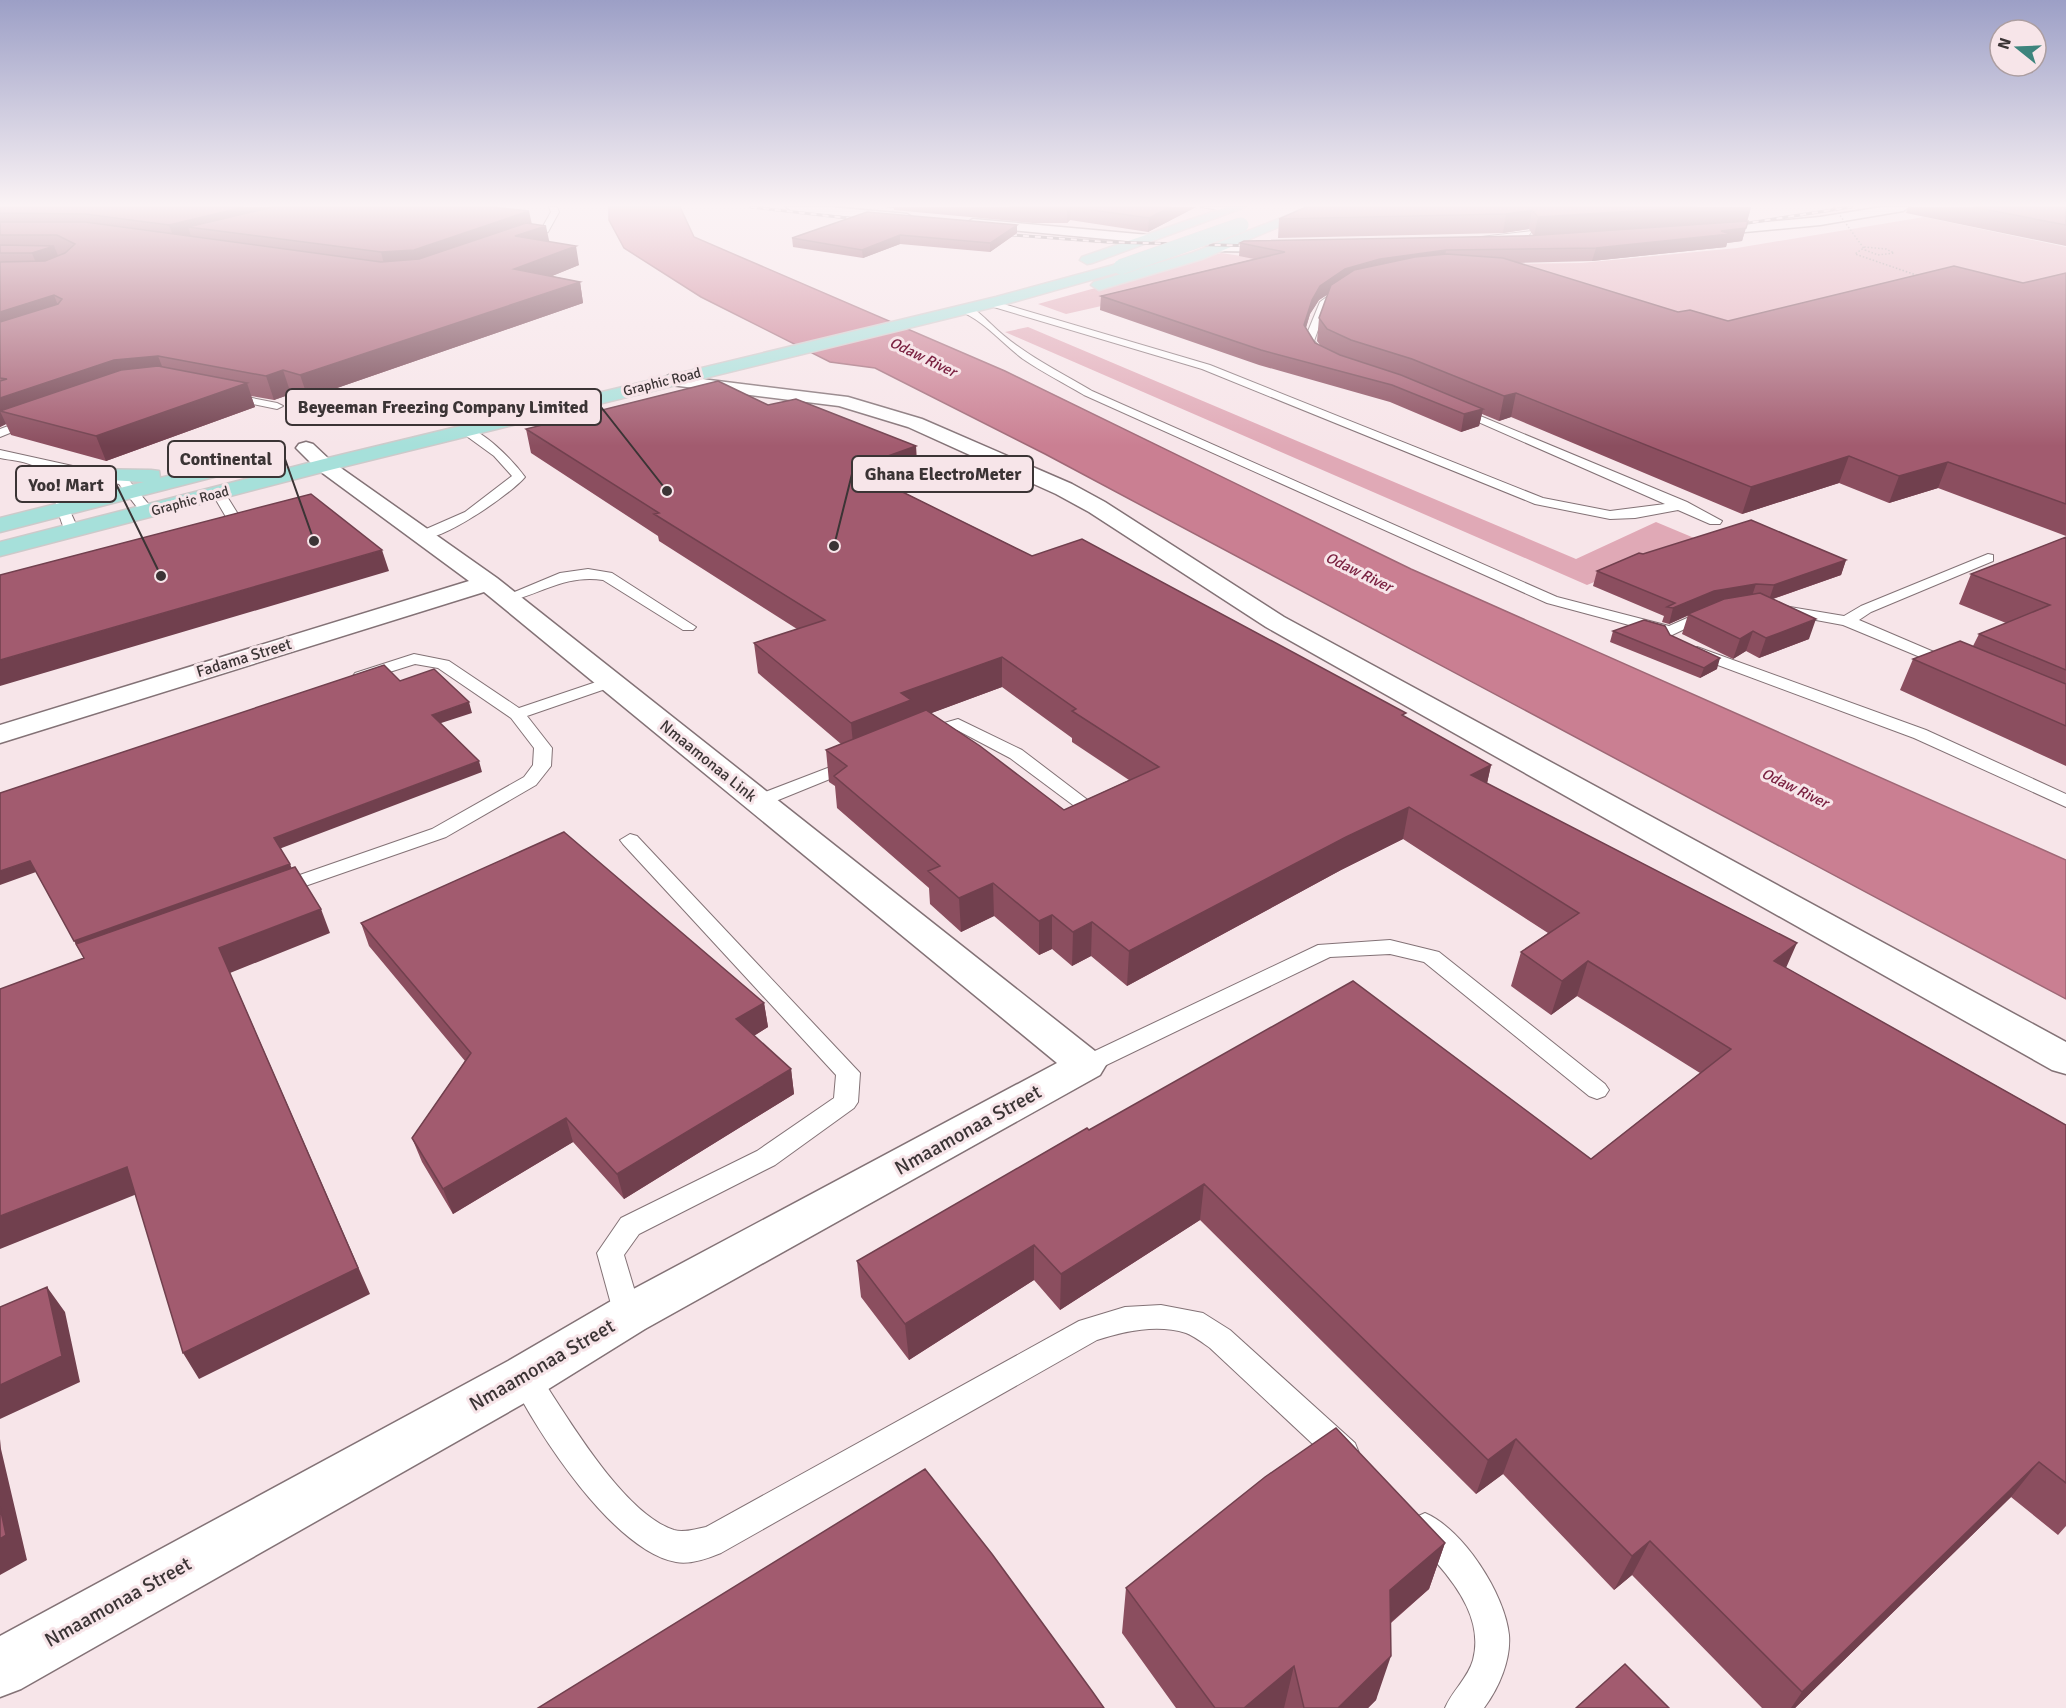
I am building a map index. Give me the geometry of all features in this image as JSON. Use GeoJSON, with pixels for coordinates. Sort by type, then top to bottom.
{"type":"FeatureCollection","features":[{"type":"Feature","properties":{"kind":"main road","name":"Graphic Road"},"geometry":{"type":"LineString","coordinates":[[501,402],[997,287]]}},
{"type":"Feature","properties":{"kind":"main road","name":"Graphic Road"},"geometry":{"type":"LineString","coordinates":[[283,454],[319,452],[465,430],[1050,287]]}},
{"type":"Feature","properties":{"kind":"main road"},"geometry":{"type":"LineString","coordinates":[[995,302],[1091,287]]}},
{"type":"Feature","properties":{"kind":"main road","name":"Graphic Road"},"geometry":{"type":"LineString","coordinates":[[0,549],[218,493],[319,452]]}},
{"type":"Feature","properties":{"kind":"main road","name":"Graphic Road"},"geometry":{"type":"LineString","coordinates":[[0,525],[249,462]]}},
{"type":"Feature","properties":{"kind":"main road"},"geometry":{"type":"LineString","coordinates":[[92,473],[192,476]]}},
{"type":"Feature","properties":{"kind":"main road"},"geometry":{"type":"LineString","coordinates":[[34,516],[50,502],[59,485]]}},
{"type":"Feature","properties":{"kind":"street"},"geometry":{"type":"LineString","coordinates":[[669,380],[841,400],[915,423],[1064,489],[1097,507],[1275,622],[2066,1060]]}},
{"type":"Feature","properties":{"kind":"street","name":"Nmaamonaa Link"},"geometry":{"type":"LineString","coordinates":[[319,452],[422,536],[497,590],[1086,1065]]}},
{"type":"Feature","properties":{"kind":"street","name":"Fadama Street"},"geometry":{"type":"LineString","coordinates":[[0,734],[497,590]]}},
{"type":"Feature","properties":{"kind":"street","name":"Nmaamonaa Street"},"geometry":{"type":"LineString","coordinates":[[0,1668],[525,1377],[628,1315],[1086,1065]]}},
{"type":"Feature","properties":{"kind":"lane"},"geometry":{"type":"LineString","coordinates":[[1335,363],[1319,355],[1309,341],[1323,304],[1348,287]]}},
{"type":"Feature","properties":{"kind":"lane"},"geometry":{"type":"LineString","coordinates":[[995,302],[1206,367],[1540,501],[1610,515],[1635,514],[1682,505]]}},
{"type":"Feature","properties":{"kind":"lane"},"geometry":{"type":"LineString","coordinates":[[963,309],[978,315],[987,326],[1029,358],[1103,400],[1147,417],[1420,543],[1552,600],[1670,631],[1724,610]]}},
{"type":"Feature","properties":{"kind":"lane"},"geometry":{"type":"LineString","coordinates":[[212,393],[277,406]]}},
{"type":"Feature","properties":{"kind":"lane"},"geometry":{"type":"LineString","coordinates":[[1447,406],[1682,505],[1714,521]]}},
{"type":"Feature","properties":{"kind":"lane"},"geometry":{"type":"LineString","coordinates":[[0,432],[40,418]]}},
{"type":"Feature","properties":{"kind":"lane"},"geometry":{"type":"LineString","coordinates":[[422,536],[470,515],[519,477],[498,453],[465,430]]}},
{"type":"Feature","properties":{"kind":"lane"},"geometry":{"type":"LineString","coordinates":[[0,454],[123,481],[148,512]]}},
{"type":"Feature","properties":{"kind":"lane"},"geometry":{"type":"LineString","coordinates":[[39,463],[59,485],[62,509],[72,531]]}},
{"type":"Feature","properties":{"kind":"lane"},"geometry":{"type":"LineString","coordinates":[[202,529],[234,519],[218,493]]}},
{"type":"Feature","properties":{"kind":"lane"},"geometry":{"type":"LineString","coordinates":[[1847,621],[1866,609],[1988,558]]}},
{"type":"Feature","properties":{"kind":"lane"},"geometry":{"type":"LineString","coordinates":[[497,590],[588,573],[608,576],[688,627]]}},
{"type":"Feature","properties":{"kind":"lane"},"geometry":{"type":"LineString","coordinates":[[1752,605],[1805,611],[1847,621],[1964,670]]}},
{"type":"Feature","properties":{"kind":"lane"},"geometry":{"type":"LineString","coordinates":[[1670,631],[1674,640],[1709,658],[1920,734],[2066,801]]}},
{"type":"Feature","properties":{"kind":"lane"},"geometry":{"type":"LineString","coordinates":[[263,895],[439,833],[530,781],[542,766],[543,748],[517,714],[443,664],[414,658],[347,681]]}},
{"type":"Feature","properties":{"kind":"lane"},"geometry":{"type":"LineString","coordinates":[[517,714],[611,682]]}},
{"type":"Feature","properties":{"kind":"lane"},"geometry":{"type":"LineString","coordinates":[[912,739],[945,726],[958,724],[1016,754],[1080,801]]}},
{"type":"Feature","properties":{"kind":"lane"},"geometry":{"type":"LineString","coordinates":[[759,801],[868,757]]}},
{"type":"Feature","properties":{"kind":"lane"},"geometry":{"type":"LineString","coordinates":[[628,1315],[610,1253],[630,1226],[766,1158],[846,1102],[848,1073],[630,840]]}},
{"type":"Feature","properties":{"kind":"lane"},"geometry":{"type":"LineString","coordinates":[[1086,1065],[1326,951],[1390,947],[1431,957],[1597,1090]]}},
{"type":"Feature","properties":{"kind":"lane"},"geometry":{"type":"LineString","coordinates":[[525,1377],[605,1494],[636,1527],[675,1547],[710,1542],[1089,1330],[1125,1319],[1161,1317],[1193,1322],[1220,1339],[1366,1474]]}},
{"type":"Feature","properties":{"kind":"lane"},"geometry":{"type":"LineString","coordinates":[[1401,1506],[1452,1554],[1474,1584],[1487,1614],[1493,1647],[1489,1671],[1463,1708]]}},
{"type":"Feature","properties":{"kind":"shaded area"},"geometry":{"type":"Polygon","coordinates":[[[1100,287],[1187,287],[1066,314],[1038,304],[1100,287]]]}},
{"type":"Feature","properties":{"kind":"shaded area"},"geometry":{"type":"Polygon","coordinates":[[[1560,287],[2066,287],[2066,311],[1781,359],[1560,287]]]}},
{"type":"Feature","properties":{"kind":"shaded area"},"geometry":{"type":"Polygon","coordinates":[[[1028,327],[1576,559],[1656,522],[1699,540],[1587,585],[1005,332],[1028,327]]]}},
{"type":"Feature","properties":{"kind":"water","name":"Odaw River"},"geometry":{"type":"Polygon","coordinates":[[[685,287],[809,287],[1005,371],[1411,569],[2066,860],[2066,999],[1045,454],[875,368],[830,362],[685,287]]]}},
{"type":"Feature","properties":{"kind":"building"},"geometry":{"type":"Polygon","coordinates":[[[0,287],[566,287],[300,375],[283,370],[266,376],[158,356],[114,360],[0,398],[0,381],[7,379],[0,378],[0,322],[58,304],[62,299],[54,295],[0,312],[0,287]]]}},
{"type":"Feature","properties":{"kind":"building"},"geometry":{"type":"Polygon","coordinates":[[[1140,287],[1320,287],[1312,300],[1304,325],[1315,343],[1340,355],[1401,375],[1483,409],[1464,414],[1392,385],[1261,350],[1101,296],[1140,287]]]}},
{"type":"Feature","properties":{"kind":"building"},"geometry":{"type":"Polygon","coordinates":[[[1330,287],[1596,287],[1678,312],[1690,310],[1728,321],[1869,287],[2066,287],[2066,504],[1948,462],[1899,476],[1849,456],[1751,487],[1516,393],[1504,396],[1412,359],[1351,340],[1327,329],[1319,318],[1330,287]]]}},
{"type":"Feature","properties":{"kind":"building"},"geometry":{"type":"Polygon","coordinates":[[[158,366],[247,383],[96,436],[0,411],[121,370],[158,366]]]}},
{"type":"Feature","properties":{"kind":"building"},"geometry":{"type":"Polygon","coordinates":[[[718,381],[768,405],[796,399],[916,446],[854,468],[1032,556],[1082,539],[1406,713],[1402,715],[1491,765],[1471,775],[1797,943],[1774,961],[2066,1125],[2066,1483],[2039,1462],[1802,1692],[1650,1541],[1632,1556],[1516,1439],[1488,1460],[1204,1184],[1061,1274],[1034,1245],[905,1324],[857,1261],[1087,1128],[1089,1130],[1353,981],[1591,1159],[1731,1049],[1588,961],[1562,981],[1521,952],[1579,913],[1409,807],[1346,837],[1129,951],[1092,922],[1073,932],[1052,915],[1039,921],[993,883],[959,898],[928,871],[940,866],[834,776],[847,766],[826,750],[926,710],[980,746],[1064,810],[1159,767],[1072,711],[1076,709],[1002,657],[901,693],[911,700],[851,723],[754,643],[825,620],[654,514],[659,513],[526,429],[718,381]]]}},
{"type":"Feature","properties":{"kind":"building"},"geometry":{"type":"Polygon","coordinates":[[[311,494],[382,550],[0,660],[0,575],[311,494]]]}},
{"type":"Feature","properties":{"kind":"building"},"geometry":{"type":"Polygon","coordinates":[[[1751,520],[1846,560],[1774,585],[1756,584],[1714,591],[1673,608],[1667,607],[1675,603],[1597,571],[1639,553],[1643,554],[1751,520]]]}},
{"type":"Feature","properties":{"kind":"building"},"geometry":{"type":"Polygon","coordinates":[[[2066,537],[2066,670],[1979,634],[2050,605],[1971,574],[2066,537]]]}},
{"type":"Feature","properties":{"kind":"building"},"geometry":{"type":"Polygon","coordinates":[[[1760,593],[1816,619],[1766,638],[1753,631],[1740,639],[1688,614],[1724,599],[1760,593]]]}},
{"type":"Feature","properties":{"kind":"building"},"geometry":{"type":"Polygon","coordinates":[[[1644,620],[1665,626],[1670,635],[1720,658],[1704,668],[1613,631],[1644,620]]]}},
{"type":"Feature","properties":{"kind":"building"},"geometry":{"type":"Polygon","coordinates":[[[1960,641],[2066,684],[2066,726],[1913,659],[1960,641]]]}},
{"type":"Feature","properties":{"kind":"building"},"geometry":{"type":"Polygon","coordinates":[[[384,665],[400,681],[434,669],[469,702],[432,715],[479,761],[274,838],[290,864],[74,941],[30,861],[0,871],[0,793],[384,665]]]}},
{"type":"Feature","properties":{"kind":"building"},"geometry":{"type":"Polygon","coordinates":[[[564,832],[764,1003],[736,1019],[791,1069],[617,1174],[566,1118],[443,1189],[412,1138],[471,1053],[361,923],[564,832]]]}},
{"type":"Feature","properties":{"kind":"building"},"geometry":{"type":"Polygon","coordinates":[[[295,867],[321,909],[219,948],[358,1268],[183,1353],[127,1167],[0,1216],[0,989],[84,958],[76,944],[295,867]]]}},
{"type":"Feature","properties":{"kind":"building"},"geometry":{"type":"Polygon","coordinates":[[[47,1287],[62,1356],[0,1385],[0,1307],[47,1287]]]}},
{"type":"Feature","properties":{"kind":"building"},"geometry":{"type":"Polygon","coordinates":[[[1336,1428],[1445,1543],[1390,1590],[1391,1656],[1338,1708],[1304,1708],[1294,1666],[1244,1708],[1215,1708],[1126,1588],[1265,1477],[1336,1428]]]}},
{"type":"Feature","properties":{"kind":"building"},"geometry":{"type":"Polygon","coordinates":[[[925,1469],[992,1554],[1104,1708],[538,1708],[925,1469]]]}},
{"type":"Feature","properties":{"kind":"building"},"geometry":{"type":"Polygon","coordinates":[[[0,1507],[6,1535],[0,1539],[0,1507]]]}},
{"type":"Feature","properties":{"kind":"building"},"geometry":{"type":"Polygon","coordinates":[[[1625,1664],[1669,1708],[1576,1708],[1625,1664]]]}},
{"type":"Feature","properties":{"kind":"place","name":"Beyeeman Freezing Company Limited"},"geometry":{"type":"Point","coordinates":[667,491]}},
{"type":"Feature","properties":{"kind":"place","name":"Continental"},"geometry":{"type":"Point","coordinates":[314,541]}},
{"type":"Feature","properties":{"kind":"place","name":"Ghana ElectroMeter"},"geometry":{"type":"Point","coordinates":[834,546]}},
{"type":"Feature","properties":{"kind":"place","name":"Yoo! Mart"},"geometry":{"type":"Point","coordinates":[161,576]}}]}
